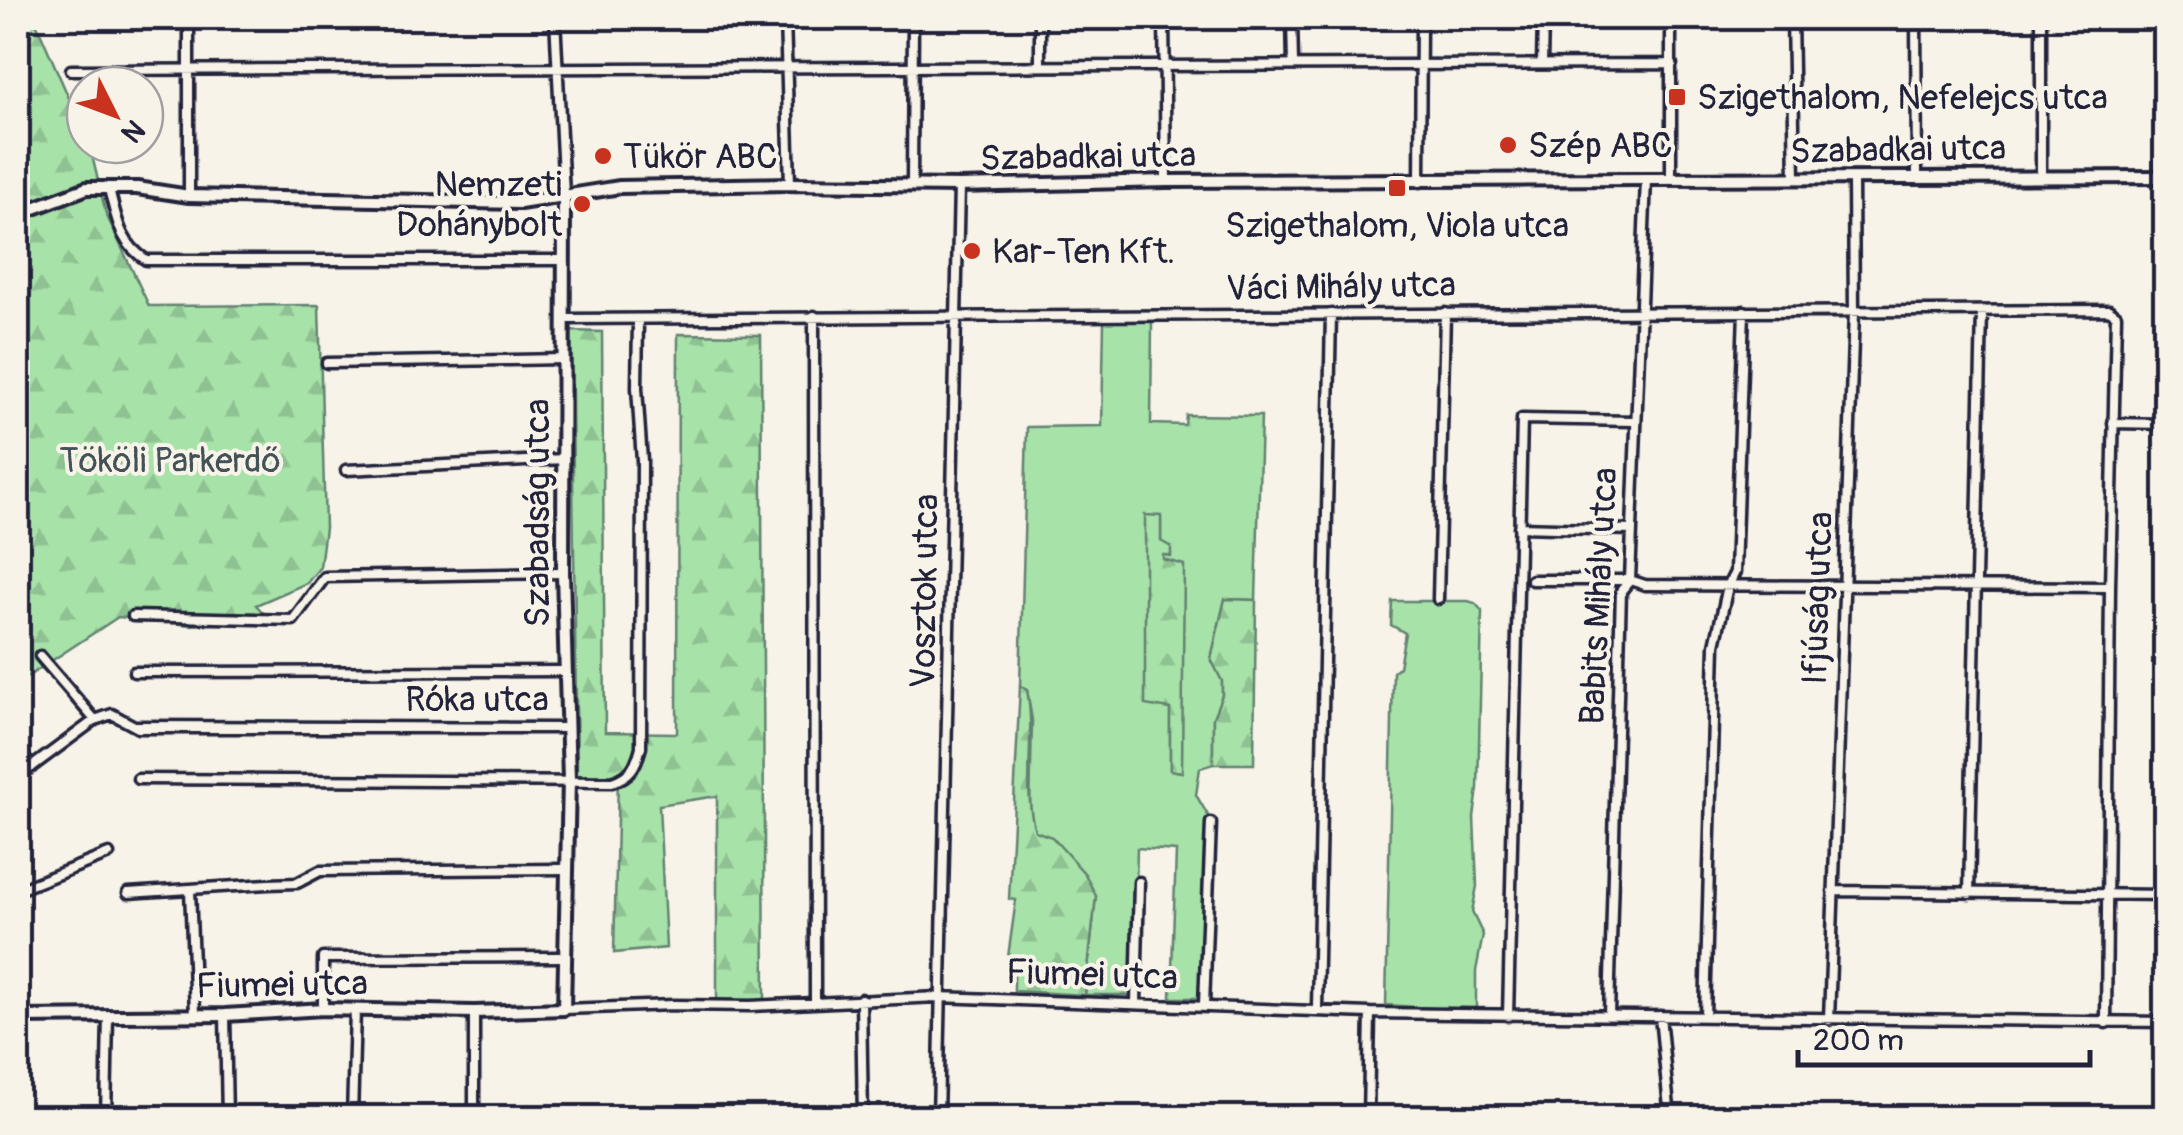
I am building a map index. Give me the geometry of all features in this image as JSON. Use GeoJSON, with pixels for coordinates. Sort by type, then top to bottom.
{"type":"FeatureCollection","features":[{"type":"Feature","properties":{"kind":"street"},"geometry":{"type":"LineString","coordinates":[[189,18],[189,196]]}},
{"type":"Feature","properties":{"kind":"street","name":"Szabadság utca"},"geometry":{"type":"LineString","coordinates":[[554,18],[566,319],[563,573],[569,780],[564,1008]]}},
{"type":"Feature","properties":{"kind":"street"},"geometry":{"type":"LineString","coordinates":[[785,18],[790,184]]}},
{"type":"Feature","properties":{"kind":"street"},"geometry":{"type":"LineString","coordinates":[[912,185],[913,18]]}},
{"type":"Feature","properties":{"kind":"street"},"geometry":{"type":"LineString","coordinates":[[1040,18],[1040,65]]}},
{"type":"Feature","properties":{"kind":"street"},"geometry":{"type":"LineString","coordinates":[[1164,18],[1166,181]]}},
{"type":"Feature","properties":{"kind":"street"},"geometry":{"type":"LineString","coordinates":[[1292,18],[1293,64]]}},
{"type":"Feature","properties":{"kind":"street"},"geometry":{"type":"LineString","coordinates":[[1420,182],[1421,18]]}},
{"type":"Feature","properties":{"kind":"street"},"geometry":{"type":"LineString","coordinates":[[1542,64],[1543,18]]}},
{"type":"Feature","properties":{"kind":"street"},"geometry":{"type":"LineString","coordinates":[[1671,18],[1672,178]]}},
{"type":"Feature","properties":{"kind":"street"},"geometry":{"type":"LineString","coordinates":[[1792,18],[1795,178]]}},
{"type":"Feature","properties":{"kind":"street"},"geometry":{"type":"LineString","coordinates":[[1916,18],[1916,176]]}},
{"type":"Feature","properties":{"kind":"street"},"geometry":{"type":"LineString","coordinates":[[2041,18],[2041,175]]}},
{"type":"Feature","properties":{"kind":"street"},"geometry":{"type":"LineString","coordinates":[[2164,18],[2164,176]]}},
{"type":"Feature","properties":{"kind":"street"},"geometry":{"type":"LineString","coordinates":[[165,70],[1672,64]]}},
{"type":"Feature","properties":{"kind":"street","name":"Szabadkai utca"},"geometry":{"type":"LineString","coordinates":[[18,214],[87,188],[137,188],[189,196],[520,203],[620,186],[2164,176]]}},
{"type":"Feature","properties":{"kind":"street","name":"Babits Mihály utca"},"geometry":{"type":"LineString","coordinates":[[1609,1015],[1621,590],[1630,580],[1646,179]]}},
{"type":"Feature","properties":{"kind":"street","name":"Ifjúság utca"},"geometry":{"type":"LineString","coordinates":[[1829,1020],[1854,312],[1853,179]]}},
{"type":"Feature","properties":{"kind":"street","name":"Vosztok utca"},"geometry":{"type":"LineString","coordinates":[[938,1118],[959,186]]}},
{"type":"Feature","properties":{"kind":"street"},"geometry":{"type":"LineString","coordinates":[[110,188],[120,236],[146,260],[564,260]]}},
{"type":"Feature","properties":{"kind":"street","name":"Váci Mihály utca"},"geometry":{"type":"LineString","coordinates":[[566,319],[2109,310],[2116,316],[2113,423]]}},
{"type":"Feature","properties":{"kind":"street"},"geometry":{"type":"LineString","coordinates":[[1705,1016],[1715,646],[1728,586],[1735,572],[1744,311]]}},
{"type":"Feature","properties":{"kind":"street"},"geometry":{"type":"LineString","coordinates":[[1968,894],[1982,312]]}},
{"type":"Feature","properties":{"kind":"street"},"geometry":{"type":"LineString","coordinates":[[1438,599],[1446,313]]}},
{"type":"Feature","properties":{"kind":"street"},"geometry":{"type":"LineString","coordinates":[[1317,1009],[1331,314]]}},
{"type":"Feature","properties":{"kind":"street"},"geometry":{"type":"LineString","coordinates":[[814,316],[815,1002]]}},
{"type":"Feature","properties":{"kind":"street"},"geometry":{"type":"LineString","coordinates":[[138,779],[612,782],[625,778],[636,766],[641,747],[642,461],[638,321]]}},
{"type":"Feature","properties":{"kind":"street"},"geometry":{"type":"LineString","coordinates":[[327,363],[564,359]]}},
{"type":"Feature","properties":{"kind":"street"},"geometry":{"type":"LineString","coordinates":[[1508,1016],[1522,419],[1634,421]]}},
{"type":"Feature","properties":{"kind":"street"},"geometry":{"type":"LineString","coordinates":[[2106,1023],[2113,423],[2166,424]]}},
{"type":"Feature","properties":{"kind":"street"},"geometry":{"type":"LineString","coordinates":[[346,470],[564,460]]}},
{"type":"Feature","properties":{"kind":"street"},"geometry":{"type":"LineString","coordinates":[[1520,526],[1632,530]]}},
{"type":"Feature","properties":{"kind":"street"},"geometry":{"type":"LineString","coordinates":[[134,616],[293,620],[325,577],[563,573]]}},
{"type":"Feature","properties":{"kind":"street"},"geometry":{"type":"LineString","coordinates":[[1532,580],[1630,580],[1645,585],[2110,587]]}},
{"type":"Feature","properties":{"kind":"street"},"geometry":{"type":"LineString","coordinates":[[18,777],[95,720],[40,656]]}},
{"type":"Feature","properties":{"kind":"street"},"geometry":{"type":"LineString","coordinates":[[134,672],[565,672]]}},
{"type":"Feature","properties":{"kind":"street","name":"Róka utca"},"geometry":{"type":"LineString","coordinates":[[95,720],[112,714],[138,726],[566,726]]}},
{"type":"Feature","properties":{"kind":"street"},"geometry":{"type":"LineString","coordinates":[[18,751],[32,766]]}},
{"type":"Feature","properties":{"kind":"street"},"geometry":{"type":"LineString","coordinates":[[1204,1006],[1212,823]]}},
{"type":"Feature","properties":{"kind":"street"},"geometry":{"type":"LineString","coordinates":[[18,890],[109,854]]}},
{"type":"Feature","properties":{"kind":"street"},"geometry":{"type":"LineString","coordinates":[[128,893],[285,886],[320,871],[566,869]]}},
{"type":"Feature","properties":{"kind":"street"},"geometry":{"type":"LineString","coordinates":[[1136,1003],[1139,882]]}},
{"type":"Feature","properties":{"kind":"street"},"geometry":{"type":"LineString","coordinates":[[190,890],[195,1013]]}},
{"type":"Feature","properties":{"kind":"street"},"geometry":{"type":"LineString","coordinates":[[1833,892],[2166,894]]}},
{"type":"Feature","properties":{"kind":"street"},"geometry":{"type":"LineString","coordinates":[[322,1009],[323,958],[563,957]]}},
{"type":"Feature","properties":{"kind":"street","name":"Fiumei utca"},"geometry":{"type":"LineString","coordinates":[[18,1017],[225,1015],[322,1009],[474,1012],[751,1006],[938,997],[1508,1016],[2166,1022]]}},
{"type":"Feature","properties":{"kind":"street"},"geometry":{"type":"LineString","coordinates":[[861,999],[863,1118]]}},
{"type":"Feature","properties":{"kind":"street"},"geometry":{"type":"LineString","coordinates":[[352,1118],[355,1010]]}},
{"type":"Feature","properties":{"kind":"street"},"geometry":{"type":"LineString","coordinates":[[474,1012],[474,1116],[531,1117]]}},
{"type":"Feature","properties":{"kind":"street"},"geometry":{"type":"LineString","coordinates":[[1368,1118],[1370,1013]]}},
{"type":"Feature","properties":{"kind":"street"},"geometry":{"type":"LineString","coordinates":[[225,1015],[227,1118]]}},
{"type":"Feature","properties":{"kind":"street"},"geometry":{"type":"LineString","coordinates":[[106,1118],[108,1016]]}},
{"type":"Feature","properties":{"kind":"street"},"geometry":{"type":"LineString","coordinates":[[1660,1016],[1670,1118]]}},
{"type":"Feature","properties":{"kind":"green space","name":"Tököli Parkerdő"},"geometry":{"type":"Polygon","coordinates":[[[18,18],[34,18],[65,89],[65,165],[94,165],[106,214],[149,306],[319,305],[325,528],[320,567],[307,583],[256,605],[271,621],[190,625],[118,617],[18,683],[18,18]]]}},
{"type":"Feature","properties":{"kind":"green space"},"geometry":{"type":"Polygon","coordinates":[[[1104,321],[1152,322],[1151,424],[1185,425],[1186,415],[1261,416],[1256,600],[1225,599],[1211,658],[1222,681],[1222,695],[1213,718],[1213,764],[1200,768],[1196,795],[1209,817],[1203,998],[1171,998],[1176,851],[1137,848],[1133,995],[1085,995],[1096,896],[1035,831],[1030,813],[1032,720],[1027,690],[1020,686],[1027,427],[1102,426],[1104,321]],[[1161,517],[1145,704],[1170,708],[1170,770],[1182,772],[1161,517]]]}},
{"type":"Feature","properties":{"kind":"green space"},"geometry":{"type":"Polygon","coordinates":[[[571,331],[602,332],[605,732],[677,733],[678,334],[761,335],[765,1000],[717,1000],[717,796],[659,805],[666,948],[614,953],[618,776],[577,775],[571,331]]]}},
{"type":"Feature","properties":{"kind":"green space"},"geometry":{"type":"Polygon","coordinates":[[[1145,515],[1161,516],[1161,541],[1171,547],[1171,556],[1163,555],[1163,559],[1184,565],[1182,772],[1170,770],[1170,709],[1145,705],[1145,515]]]}},
{"type":"Feature","properties":{"kind":"green space"},"geometry":{"type":"Polygon","coordinates":[[[1225,599],[1256,600],[1254,764],[1213,764],[1213,718],[1222,695],[1222,681],[1211,659],[1225,599]]]}},
{"type":"Feature","properties":{"kind":"green space"},"geometry":{"type":"Polygon","coordinates":[[[1392,601],[1468,601],[1482,611],[1474,817],[1477,886],[1472,912],[1483,935],[1476,971],[1476,1011],[1386,1005],[1393,672],[1399,667],[1405,633],[1391,625],[1392,601]]]}},
{"type":"Feature","properties":{"kind":"green space"},"geometry":{"type":"Polygon","coordinates":[[[1020,686],[1027,690],[1029,708],[1030,796],[1035,831],[1052,837],[1085,874],[1096,896],[1085,995],[1014,991],[1014,965],[1007,964],[1016,900],[1009,899],[1020,686]]]}},
{"type":"Feature","properties":{"kind":"place","name":"Szigethalom, Nefelejcs utca"},"geometry":{"type":"Point","coordinates":[1677,97]}},
{"type":"Feature","properties":{"kind":"place","name":"Szép ABC"},"geometry":{"type":"Point","coordinates":[1508,145]}},
{"type":"Feature","properties":{"kind":"place","name":"Tükör ABC"},"geometry":{"type":"Point","coordinates":[603,156]}},
{"type":"Feature","properties":{"kind":"place","name":"Szigethalom, Viola utca"},"geometry":{"type":"Point","coordinates":[1397,188]}},
{"type":"Feature","properties":{"kind":"place","name":"Nemzeti Dohánybolt"},"geometry":{"type":"Point","coordinates":[582,204]}},
{"type":"Feature","properties":{"kind":"place","name":"Kar-Ten Kft."},"geometry":{"type":"Point","coordinates":[972,251]}}]}
